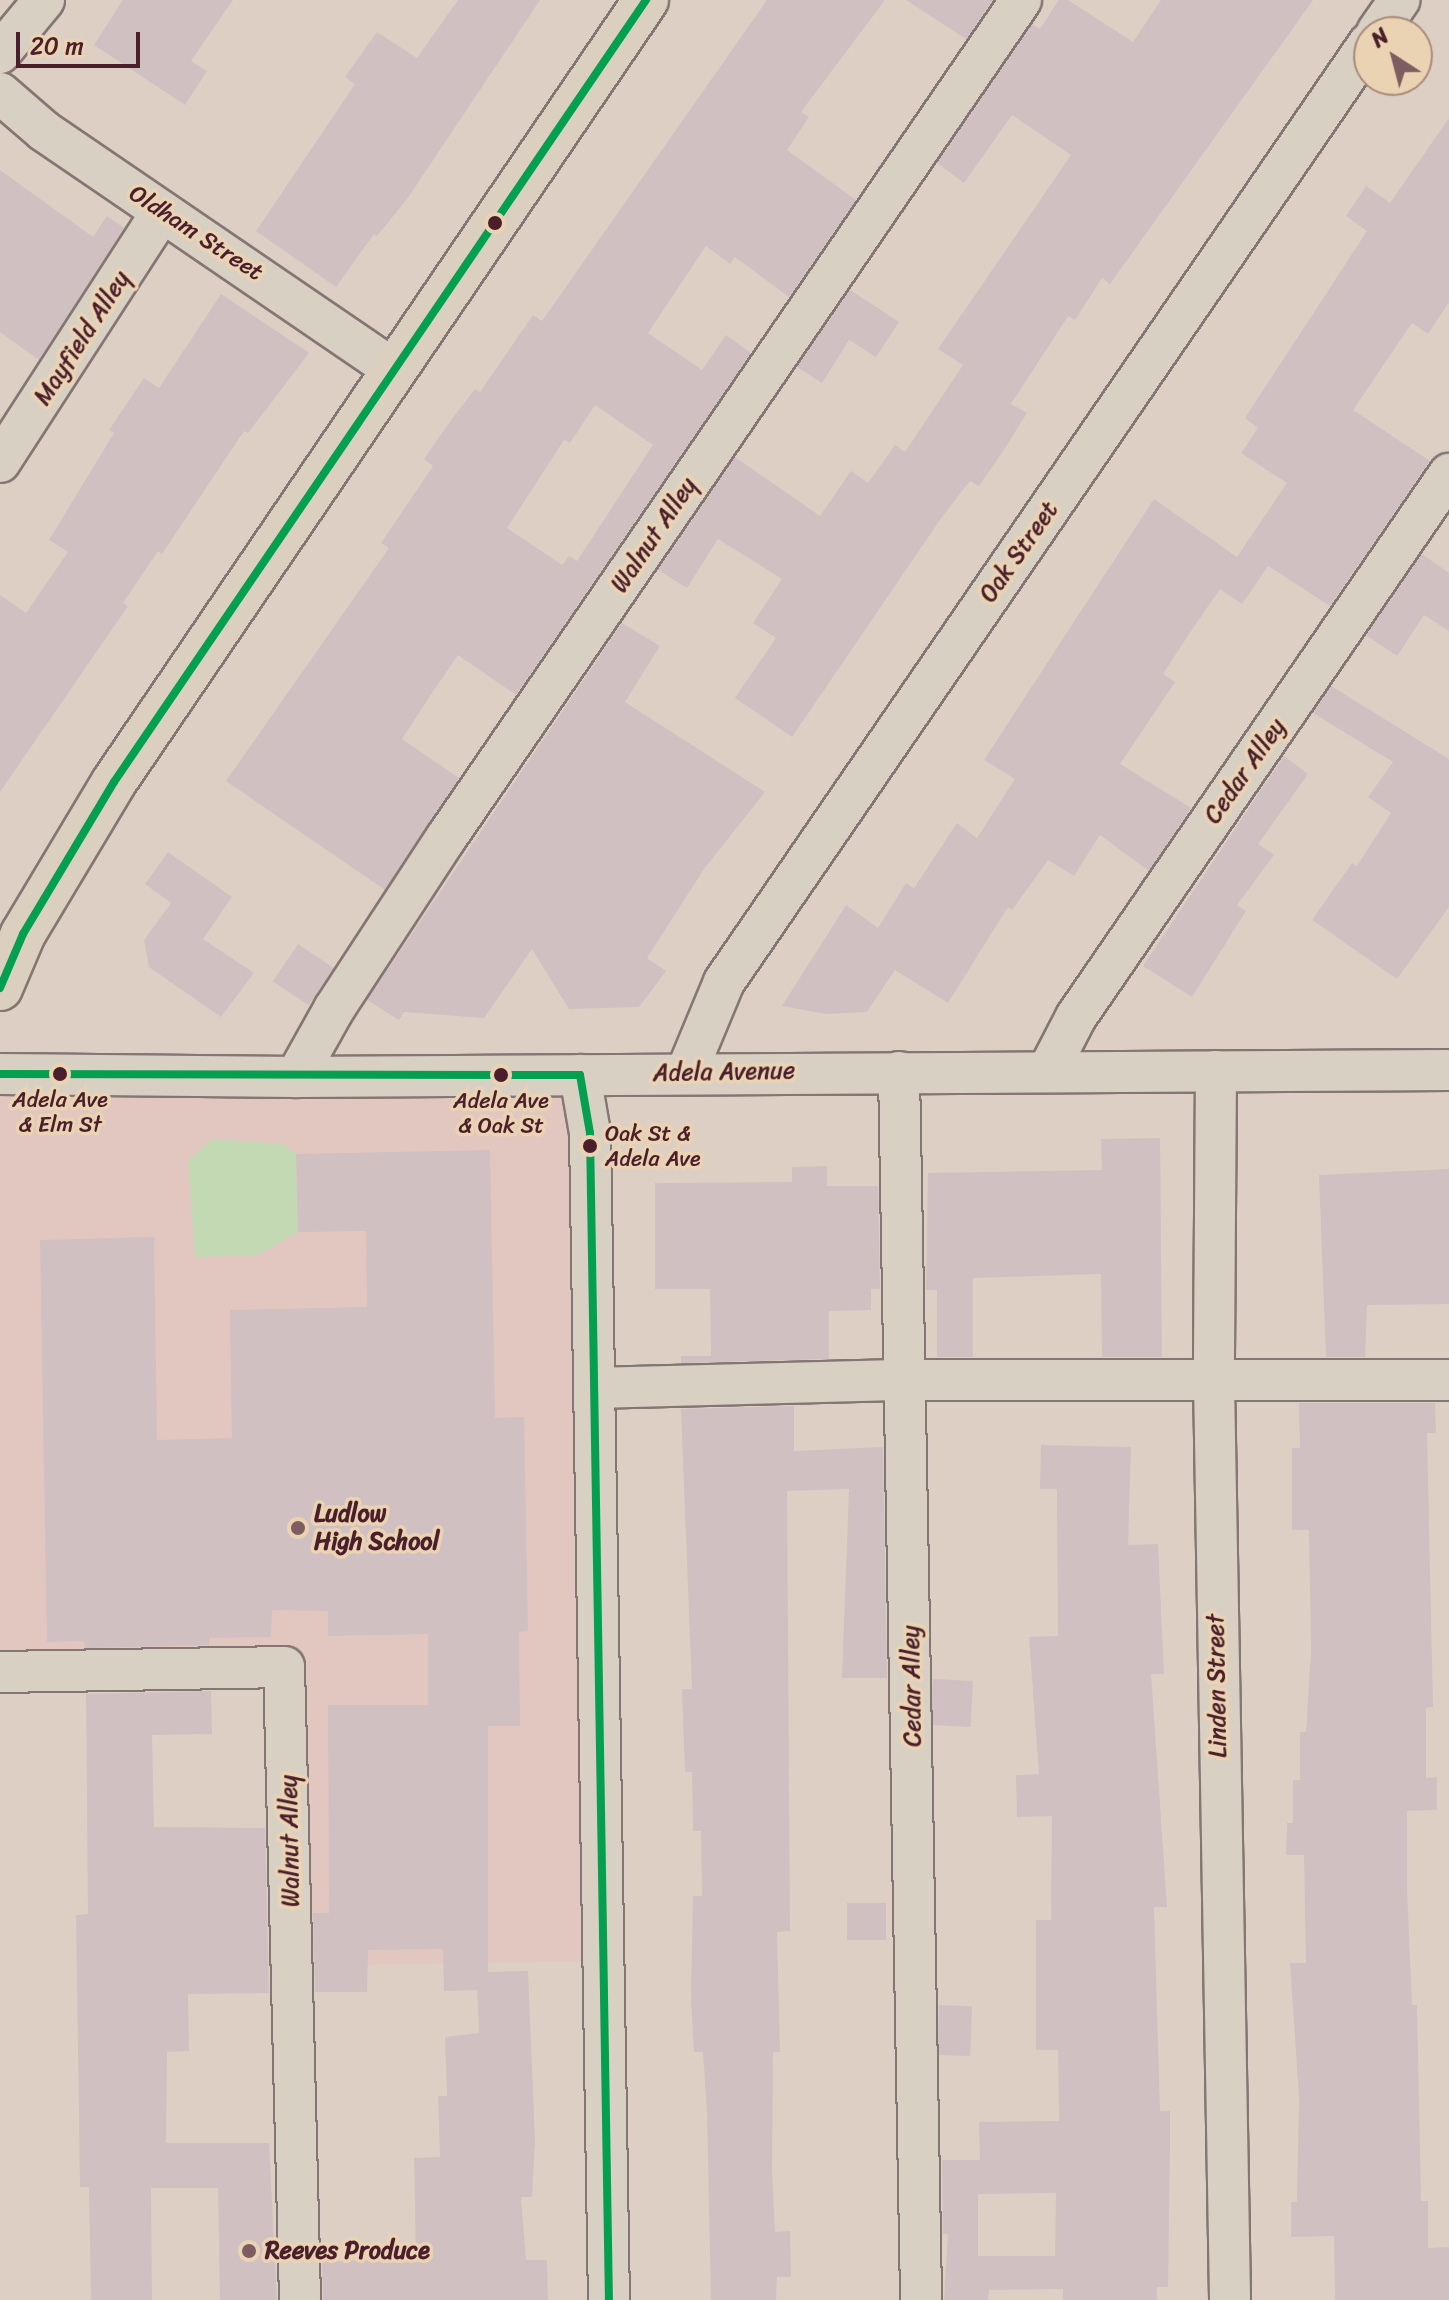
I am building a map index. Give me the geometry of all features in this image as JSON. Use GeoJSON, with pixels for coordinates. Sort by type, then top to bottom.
{"type":"FeatureCollection","features":[{"type":"Feature","properties":{"kind":"main road"},"geometry":{"type":"LineString","coordinates":[[0,988],[23,934],[114,782],[646,0]]}},
{"type":"Feature","properties":{"kind":"street"},"geometry":{"type":"LineString","coordinates":[[0,53],[44,0]]}},
{"type":"Feature","properties":{"kind":"street","name":"Walnut Alley"},"geometry":{"type":"LineString","coordinates":[[296,1077],[334,1009],[446,838],[1021,0]]}},
{"type":"Feature","properties":{"kind":"street","name":"Oak Street"},"geometry":{"type":"LineString","coordinates":[[687,1071],[724,982],[1353,66]]}},
{"type":"Feature","properties":{"kind":"street","name":"Oldham Street"},"geometry":{"type":"LineString","coordinates":[[0,93],[44,131],[394,370]]}},
{"type":"Feature","properties":{"kind":"street","name":"Mayfield Alley"},"geometry":{"type":"LineString","coordinates":[[0,462],[162,212]]}},
{"type":"Feature","properties":{"kind":"street","name":"Cedar Alley"},"geometry":{"type":"LineString","coordinates":[[1048,1071],[1076,1017],[1449,474]]}},
{"type":"Feature","properties":{"kind":"street","name":"Adela Avenue"},"geometry":{"type":"LineString","coordinates":[[0,1074],[296,1077],[687,1071],[1449,1069]]}},
{"type":"Feature","properties":{"kind":"street","name":"Linden Street"},"geometry":{"type":"LineString","coordinates":[[1216,1071],[1214,1381],[1230,2300]]}},
{"type":"Feature","properties":{"kind":"street","name":"Cedar Alley"},"geometry":{"type":"LineString","coordinates":[[899,1072],[907,1380],[921,2300]]}},
{"type":"Feature","properties":{"kind":"street"},"geometry":{"type":"LineString","coordinates":[[580,1075],[590,1133],[609,2300]]}},
{"type":"Feature","properties":{"kind":"street"},"geometry":{"type":"LineString","coordinates":[[594,1388],[907,1380],[1449,1380]]}},
{"type":"Feature","properties":{"kind":"street","name":"Walnut Alley"},"geometry":{"type":"LineString","coordinates":[[0,1672],[284,1667],[300,2300]]}},
{"type":"Feature","properties":{"kind":"shaded area","name":"Ludlow High School"},"geometry":{"type":"Polygon","coordinates":[[[0,1074],[580,1075],[604,1961],[292,1966],[284,1667],[0,1672],[0,1074]]]}},
{"type":"Feature","properties":{"kind":"green space"},"geometry":{"type":"Polygon","coordinates":[[[212,1139],[283,1144],[296,1154],[298,1232],[258,1255],[195,1257],[188,1161],[212,1139]]]}},
{"type":"Feature","properties":{"kind":"building"},"geometry":{"type":"Polygon","coordinates":[[[123,0],[233,0],[191,61],[207,71],[185,105],[94,45],[123,0]]]}},
{"type":"Feature","properties":{"kind":"building"},"geometry":{"type":"Polygon","coordinates":[[[458,0],[540,0],[407,199],[377,236],[374,234],[336,287],[256,231],[355,84],[345,77],[377,32],[417,58],[458,0]]]}},
{"type":"Feature","properties":{"kind":"building"},"geometry":{"type":"Polygon","coordinates":[[[767,0],[885,0],[801,112],[809,117],[787,150],[856,200],[789,297],[735,257],[730,264],[706,246],[648,333],[702,370],[726,335],[751,353],[516,695],[458,655],[432,693],[402,739],[459,778],[385,890],[226,781],[389,548],[381,543],[433,466],[424,459],[475,389],[480,392],[533,315],[542,321],[767,0]],[[595,405],[570,443],[564,440],[507,528],[562,565],[569,556],[577,561],[653,445],[595,405]]]}},
{"type":"Feature","properties":{"kind":"building"},"geometry":{"type":"Polygon","coordinates":[[[906,0],[993,0],[966,39],[906,0]]]}},
{"type":"Feature","properties":{"kind":"building"},"geometry":{"type":"Polygon","coordinates":[[[1059,0],[1068,0],[1133,42],[1161,0],[1313,0],[1110,284],[1102,278],[1075,320],[1068,316],[1011,404],[1027,413],[1005,448],[979,486],[970,481],[942,517],[792,737],[735,698],[776,638],[753,623],[782,579],[718,539],[687,588],[658,570],[735,457],[820,516],[851,471],[868,483],[895,445],[905,452],[963,365],[938,349],[1071,155],[1012,115],[964,183],[937,163],[1032,24],[1040,29],[1059,0]]]}},
{"type":"Feature","properties":{"kind":"building"},"geometry":{"type":"Polygon","coordinates":[[[1449,118],[1449,302],[1428,334],[1412,323],[1353,410],[1430,461],[1330,606],[1268,566],[1242,604],[1220,589],[1189,634],[1163,674],[1175,682],[1120,764],[1191,808],[1149,871],[1100,835],[1074,876],[1048,860],[1012,910],[1008,907],[948,1003],[895,970],[867,1012],[826,1014],[782,1006],[846,905],[878,928],[906,883],[914,888],[957,823],[977,838],[1015,779],[984,760],[1154,499],[1237,557],[1287,483],[1241,453],[1258,428],[1245,418],[1367,231],[1346,216],[1366,186],[1390,203],[1449,118]]]}},
{"type":"Feature","properties":{"kind":"building"},"geometry":{"type":"Polygon","coordinates":[[[0,170],[93,237],[107,216],[124,228],[39,360],[0,332],[0,170]]]}},
{"type":"Feature","properties":{"kind":"building"},"geometry":{"type":"Polygon","coordinates":[[[850,290],[899,322],[876,357],[849,340],[822,383],[797,367],[850,290]]]}},
{"type":"Feature","properties":{"kind":"building"},"geometry":{"type":"Polygon","coordinates":[[[221,294],[309,353],[248,433],[244,431],[162,554],[158,551],[123,603],[128,606],[0,792],[0,595],[26,613],[68,552],[49,540],[114,433],[109,430],[144,378],[159,388],[221,294]]]}},
{"type":"Feature","properties":{"kind":"building"},"geometry":{"type":"Polygon","coordinates":[[[1422,554],[1449,573],[1449,631],[1424,615],[1397,656],[1366,635],[1422,554]]]}},
{"type":"Feature","properties":{"kind":"building"},"geometry":{"type":"Polygon","coordinates":[[[622,623],[660,646],[625,702],[765,792],[704,869],[647,958],[666,971],[639,1007],[569,1009],[532,949],[484,1018],[404,1012],[399,1020],[367,1000],[622,623]]]}},
{"type":"Feature","properties":{"kind":"building"},"geometry":{"type":"Polygon","coordinates":[[[1331,686],[1449,759],[1449,907],[1397,979],[1312,920],[1352,863],[1357,866],[1391,813],[1368,797],[1393,762],[1313,713],[1331,686]]]}},
{"type":"Feature","properties":{"kind":"building"},"geometry":{"type":"Polygon","coordinates":[[[1284,756],[1308,774],[1258,844],[1274,855],[1237,905],[1246,911],[1192,997],[1143,966],[1284,756]]]}},
{"type":"Feature","properties":{"kind":"building"},"geometry":{"type":"Polygon","coordinates":[[[168,852],[232,897],[203,939],[254,973],[221,1017],[149,967],[144,940],[171,903],[145,884],[168,852]]]}},
{"type":"Feature","properties":{"kind":"building"},"geometry":{"type":"Polygon","coordinates":[[[298,944],[334,968],[308,1005],[273,981],[298,944]]]}},
{"type":"Feature","properties":{"kind":"building"},"geometry":{"type":"Polygon","coordinates":[[[1160,1138],[1162,1357],[1102,1357],[1101,1274],[973,1278],[973,1357],[937,1357],[937,1290],[926,1290],[928,1173],[1102,1170],[1101,1139],[1160,1138]]]}},
{"type":"Feature","properties":{"kind":"building","name":"Ludlow High School"},"geometry":{"type":"Polygon","coordinates":[[[490,1150],[495,1418],[524,1417],[528,1631],[519,1632],[520,1726],[488,1726],[488,1972],[528,1971],[535,2141],[532,2197],[521,2197],[526,2260],[547,2260],[548,2300],[323,2300],[322,2262],[416,2258],[414,2158],[440,2157],[438,2096],[447,2096],[445,2037],[479,2033],[477,1990],[444,1991],[443,1949],[368,1950],[367,1992],[315,1992],[313,1913],[329,1913],[328,1705],[428,1705],[428,1634],[328,1636],[328,1611],[272,1610],[271,1637],[209,1638],[209,1645],[85,1648],[84,1641],[47,1642],[40,1240],[154,1237],[157,1440],[232,1438],[230,1310],[367,1307],[366,1231],[298,1232],[296,1154],[490,1150]]]}},
{"type":"Feature","properties":{"kind":"building"},"geometry":{"type":"Polygon","coordinates":[[[827,1166],[827,1186],[878,1186],[880,1289],[871,1289],[871,1310],[829,1311],[829,1359],[681,1363],[681,1356],[711,1356],[710,1289],[655,1289],[655,1183],[792,1182],[792,1167],[827,1166]]]}},
{"type":"Feature","properties":{"kind":"building"},"geometry":{"type":"Polygon","coordinates":[[[1449,1169],[1449,1304],[1367,1305],[1365,1357],[1326,1357],[1319,1175],[1449,1169]]]}},
{"type":"Feature","properties":{"kind":"building"},"geometry":{"type":"Polygon","coordinates":[[[1299,1403],[1435,1403],[1436,1433],[1427,1433],[1433,1707],[1426,1708],[1426,1778],[1437,1777],[1437,1810],[1407,1811],[1407,1888],[1412,2005],[1417,2005],[1421,2201],[1428,2201],[1428,2248],[1449,2247],[1449,2300],[1335,2300],[1334,2236],[1291,2237],[1291,2202],[1297,2202],[1299,2097],[1290,1963],[1306,1963],[1304,1855],[1286,1855],[1287,1823],[1293,1823],[1293,1780],[1300,1780],[1300,1732],[1306,1732],[1311,1650],[1309,1530],[1292,1530],[1292,1448],[1300,1448],[1299,1403]]]}},
{"type":"Feature","properties":{"kind":"building"},"geometry":{"type":"Polygon","coordinates":[[[794,1406],[794,1451],[883,1447],[887,1678],[842,1678],[849,1489],[787,1491],[790,1931],[777,1932],[780,2052],[773,2052],[772,2173],[775,2232],[790,2231],[791,2277],[777,2277],[776,2300],[711,2300],[707,2111],[703,2052],[694,2052],[691,1998],[693,1896],[702,1896],[701,1831],[693,1831],[692,1772],[685,1772],[682,1689],[692,1689],[681,1409],[794,1406]]]}},
{"type":"Feature","properties":{"kind":"building"},"geometry":{"type":"Polygon","coordinates":[[[1041,1445],[1131,1447],[1128,1545],[1158,1544],[1164,1674],[1151,1674],[1167,1907],[1154,1907],[1160,2111],[1170,2111],[1170,2147],[1168,2287],[1157,2287],[1157,2300],[1063,2300],[1063,2289],[989,2290],[988,2300],[944,2300],[948,2234],[943,2234],[942,2160],[980,2160],[979,2122],[1059,2121],[1058,2050],[1036,2050],[1036,1920],[1051,1920],[1052,1816],[1017,1817],[1016,1775],[1039,1774],[1029,1637],[1058,1636],[1057,1489],[1040,1489],[1041,1445]],[[1056,2193],[978,2194],[978,2256],[1055,2256],[1056,2193]]]}},
{"type":"Feature","properties":{"kind":"building"},"geometry":{"type":"Polygon","coordinates":[[[933,1679],[973,1681],[971,1727],[931,1725],[933,1679]]]}},
{"type":"Feature","properties":{"kind":"building"},"geometry":{"type":"Polygon","coordinates":[[[211,1691],[212,1734],[152,1735],[154,1827],[265,1828],[269,1993],[188,1994],[189,2051],[167,2052],[166,2143],[269,2143],[277,2300],[220,2300],[218,2188],[151,2188],[152,2300],[91,2300],[89,2187],[80,2187],[76,1915],[88,1914],[86,1694],[211,1691]]]}},
{"type":"Feature","properties":{"kind":"building"},"geometry":{"type":"Polygon","coordinates":[[[847,1903],[886,1903],[886,1940],[847,1940],[847,1903]]]}},
{"type":"Feature","properties":{"kind":"building"},"geometry":{"type":"Polygon","coordinates":[[[939,2005],[972,2006],[970,2056],[937,2055],[939,2005]]]}},
{"type":"Feature","properties":{"kind":"transit line"},"geometry":{"type":"LineString","coordinates":[[0,988],[23,934],[114,782],[646,0]]}},
{"type":"Feature","properties":{"kind":"transit line"},"geometry":{"type":"LineString","coordinates":[[0,1074],[580,1075]]}},
{"type":"Feature","properties":{"kind":"transit line"},"geometry":{"type":"LineString","coordinates":[[580,1075],[590,1133],[609,2300]]}},
{"type":"Feature","properties":{"kind":"place","name":"Adela Ave & Elm St"},"geometry":{"type":"Point","coordinates":[60,1074]}},
{"type":"Feature","properties":{"kind":"place","name":"Adela Ave & Oak St"},"geometry":{"type":"Point","coordinates":[501,1075]}},
{"type":"Feature","properties":{"kind":"place","name":"Oak St & Adela Ave"},"geometry":{"type":"Point","coordinates":[590,1146]}},
{"type":"Feature","properties":{"kind":"place","name":"Ludlow High School"},"geometry":{"type":"Point","coordinates":[298,1528]}},
{"type":"Feature","properties":{"kind":"place","name":"Reeves Produce"},"geometry":{"type":"Point","coordinates":[249,2251]}}]}
